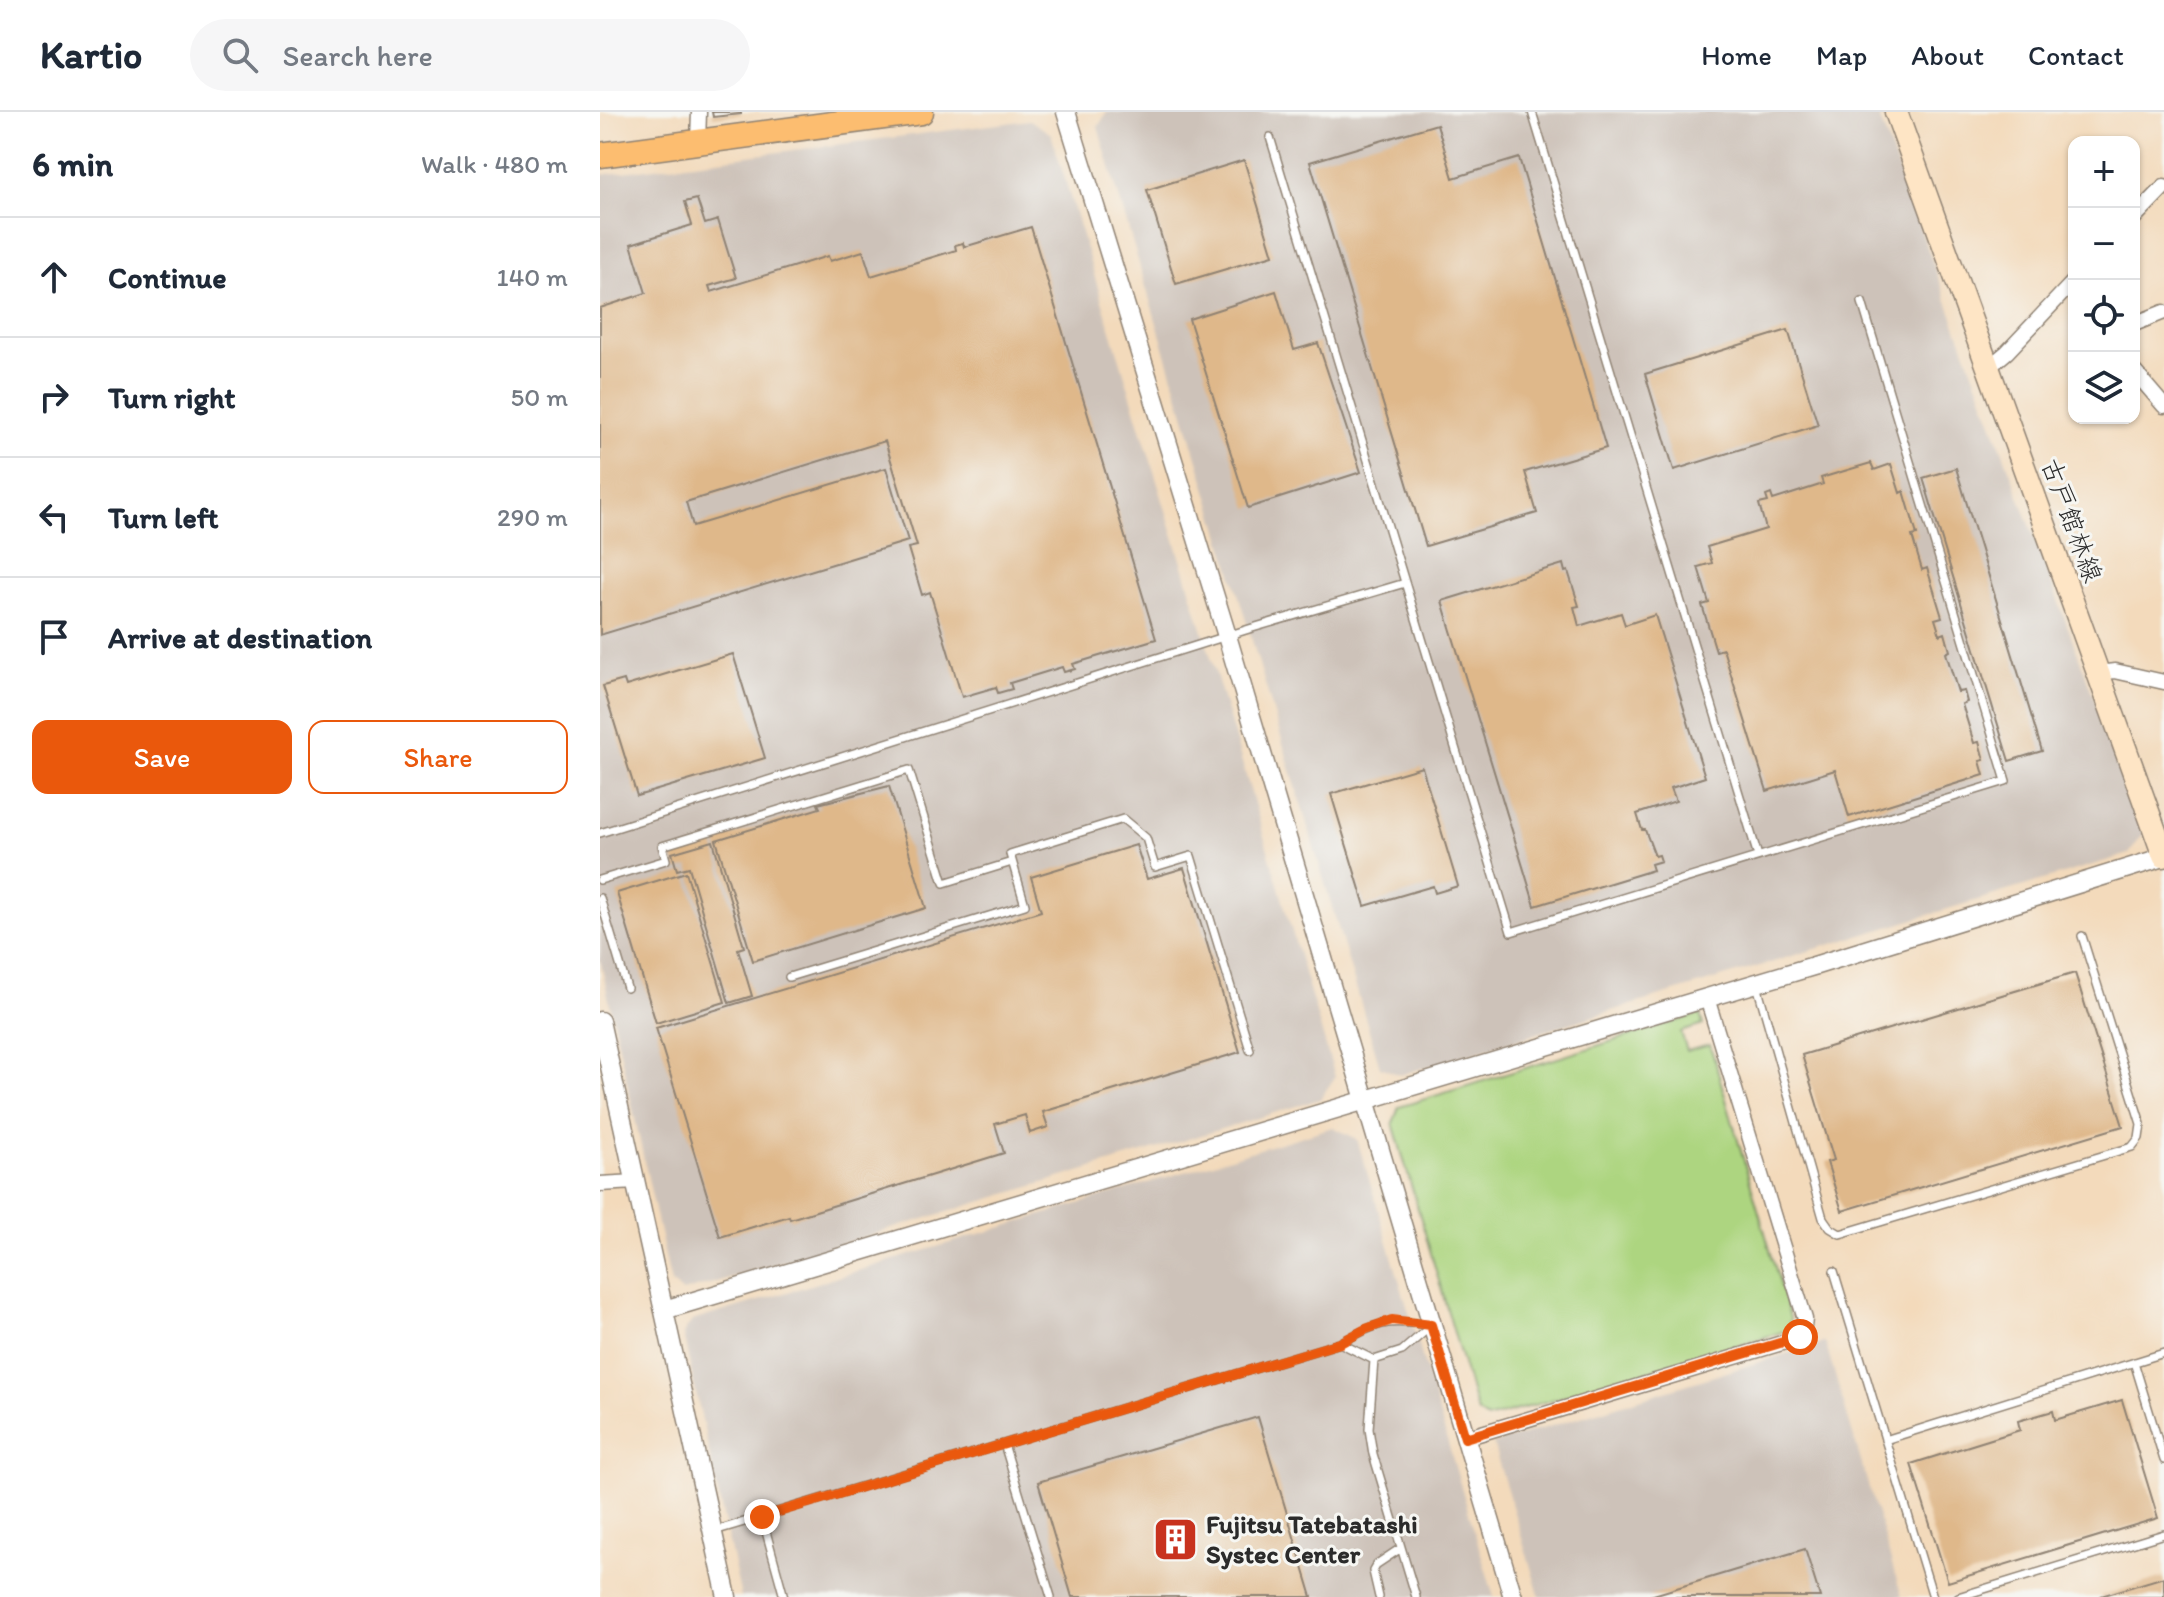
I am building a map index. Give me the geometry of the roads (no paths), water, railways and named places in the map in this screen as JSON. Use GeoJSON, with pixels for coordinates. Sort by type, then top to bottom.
{"type":"FeatureCollection","features":[{"type":"Feature","properties":{"kind":"main road"},"geometry":{"type":"LineString","coordinates":[[600,155],[921,112]]}},
{"type":"Feature","properties":{"kind":"main road","name":"古戸館林線"},"geometry":{"type":"LineString","coordinates":[[1896,112],[2164,856]]}},
{"type":"Feature","properties":{"kind":"street"},"geometry":{"type":"LineString","coordinates":[[698,142],[699,112]]}},
{"type":"Feature","properties":{"kind":"street"},"geometry":{"type":"LineString","coordinates":[[1066,112],[1227,636],[1513,1597]]}},
{"type":"Feature","properties":{"kind":"street"},"geometry":{"type":"LineString","coordinates":[[2140,212],[2164,187]]}},
{"type":"Feature","properties":{"kind":"street"},"geometry":{"type":"LineString","coordinates":[[1988,368],[2068,293]]}},
{"type":"Feature","properties":{"kind":"street"},"geometry":{"type":"LineString","coordinates":[[2140,322],[2164,312]]}},
{"type":"Feature","properties":{"kind":"street"},"geometry":{"type":"LineString","coordinates":[[2140,378],[2164,406]]}},
{"type":"Feature","properties":{"kind":"street"},"geometry":{"type":"LineString","coordinates":[[2098,673],[2115,671],[2164,682]]}},
{"type":"Feature","properties":{"kind":"street"},"geometry":{"type":"LineString","coordinates":[[664,1310],[1757,983],[2164,856]]}},
{"type":"Feature","properties":{"kind":"street"},"geometry":{"type":"LineString","coordinates":[[1465,1438],[1792,1340],[1800,1337],[1805,1328],[1805,1319],[1707,998]]}},
{"type":"Feature","properties":{"kind":"street"},"geometry":{"type":"LineString","coordinates":[[600,1021],[727,1597]]}},
{"type":"Feature","properties":{"kind":"street"},"geometry":{"type":"LineString","coordinates":[[600,1184],[636,1182]]}},
{"type":"Feature","properties":{"kind":"lane"},"geometry":{"type":"LineString","coordinates":[[1532,112],[1758,856]]}},
{"type":"Feature","properties":{"kind":"lane"},"geometry":{"type":"LineString","coordinates":[[1270,137],[1511,932],[2006,781],[1862,302]]}},
{"type":"Feature","properties":{"kind":"lane"},"geometry":{"type":"LineString","coordinates":[[600,833],[1405,583]]}},
{"type":"Feature","properties":{"kind":"lane"},"geometry":{"type":"LineString","coordinates":[[600,880],[666,860],[662,846],[909,770],[944,883],[1012,862]]}},
{"type":"Feature","properties":{"kind":"lane"},"geometry":{"type":"LineString","coordinates":[[789,977],[1025,905],[1010,854],[1123,819],[1146,838],[1155,867],[1191,856],[1250,1050]]}},
{"type":"Feature","properties":{"kind":"lane"},"geometry":{"type":"LineString","coordinates":[[600,898],[627,988]]}},
{"type":"Feature","properties":{"kind":"lane"},"geometry":{"type":"LineString","coordinates":[[1757,983],[1823,1218],[1830,1228],[1840,1234],[2132,1147],[2139,1138],[2141,1124],[2082,936]]}},
{"type":"Feature","properties":{"kind":"lane"},"geometry":{"type":"LineString","coordinates":[[1834,1271],[1933,1597]]}},
{"type":"Feature","properties":{"kind":"lane"},"geometry":{"type":"LineString","coordinates":[[712,1531],[1340,1343],[1392,1320],[1431,1325]]}},
{"type":"Feature","properties":{"kind":"lane"},"geometry":{"type":"LineString","coordinates":[[1340,1343],[1374,1360],[1402,1351],[1431,1325]]}},
{"type":"Feature","properties":{"kind":"lane"},"geometry":{"type":"LineString","coordinates":[[1885,1440],[2164,1353]]}},
{"type":"Feature","properties":{"kind":"lane"},"geometry":{"type":"LineString","coordinates":[[1374,1360],[1369,1429],[1373,1454],[1416,1597]]}},
{"type":"Feature","properties":{"kind":"lane"},"geometry":{"type":"LineString","coordinates":[[2134,1362],[2164,1460]]}},
{"type":"Feature","properties":{"kind":"lane"},"geometry":{"type":"LineString","coordinates":[[1004,1444],[1051,1597]]}},
{"type":"Feature","properties":{"kind":"lane"},"geometry":{"type":"LineString","coordinates":[[762,1517],[784,1597]]}},
{"type":"Feature","properties":{"kind":"lane"},"geometry":{"type":"LineString","coordinates":[[1958,1597],[2164,1534]]}},
{"type":"Feature","properties":{"kind":"lane"},"geometry":{"type":"LineString","coordinates":[[1379,1597],[1373,1571],[1377,1564],[1401,1548]]}},
{"type":"Feature","properties":{"kind":"place","name":"Fujitsu Tatebatashi Systec Center"},"geometry":{"type":"Point","coordinates":[1175,1539]}}]}
